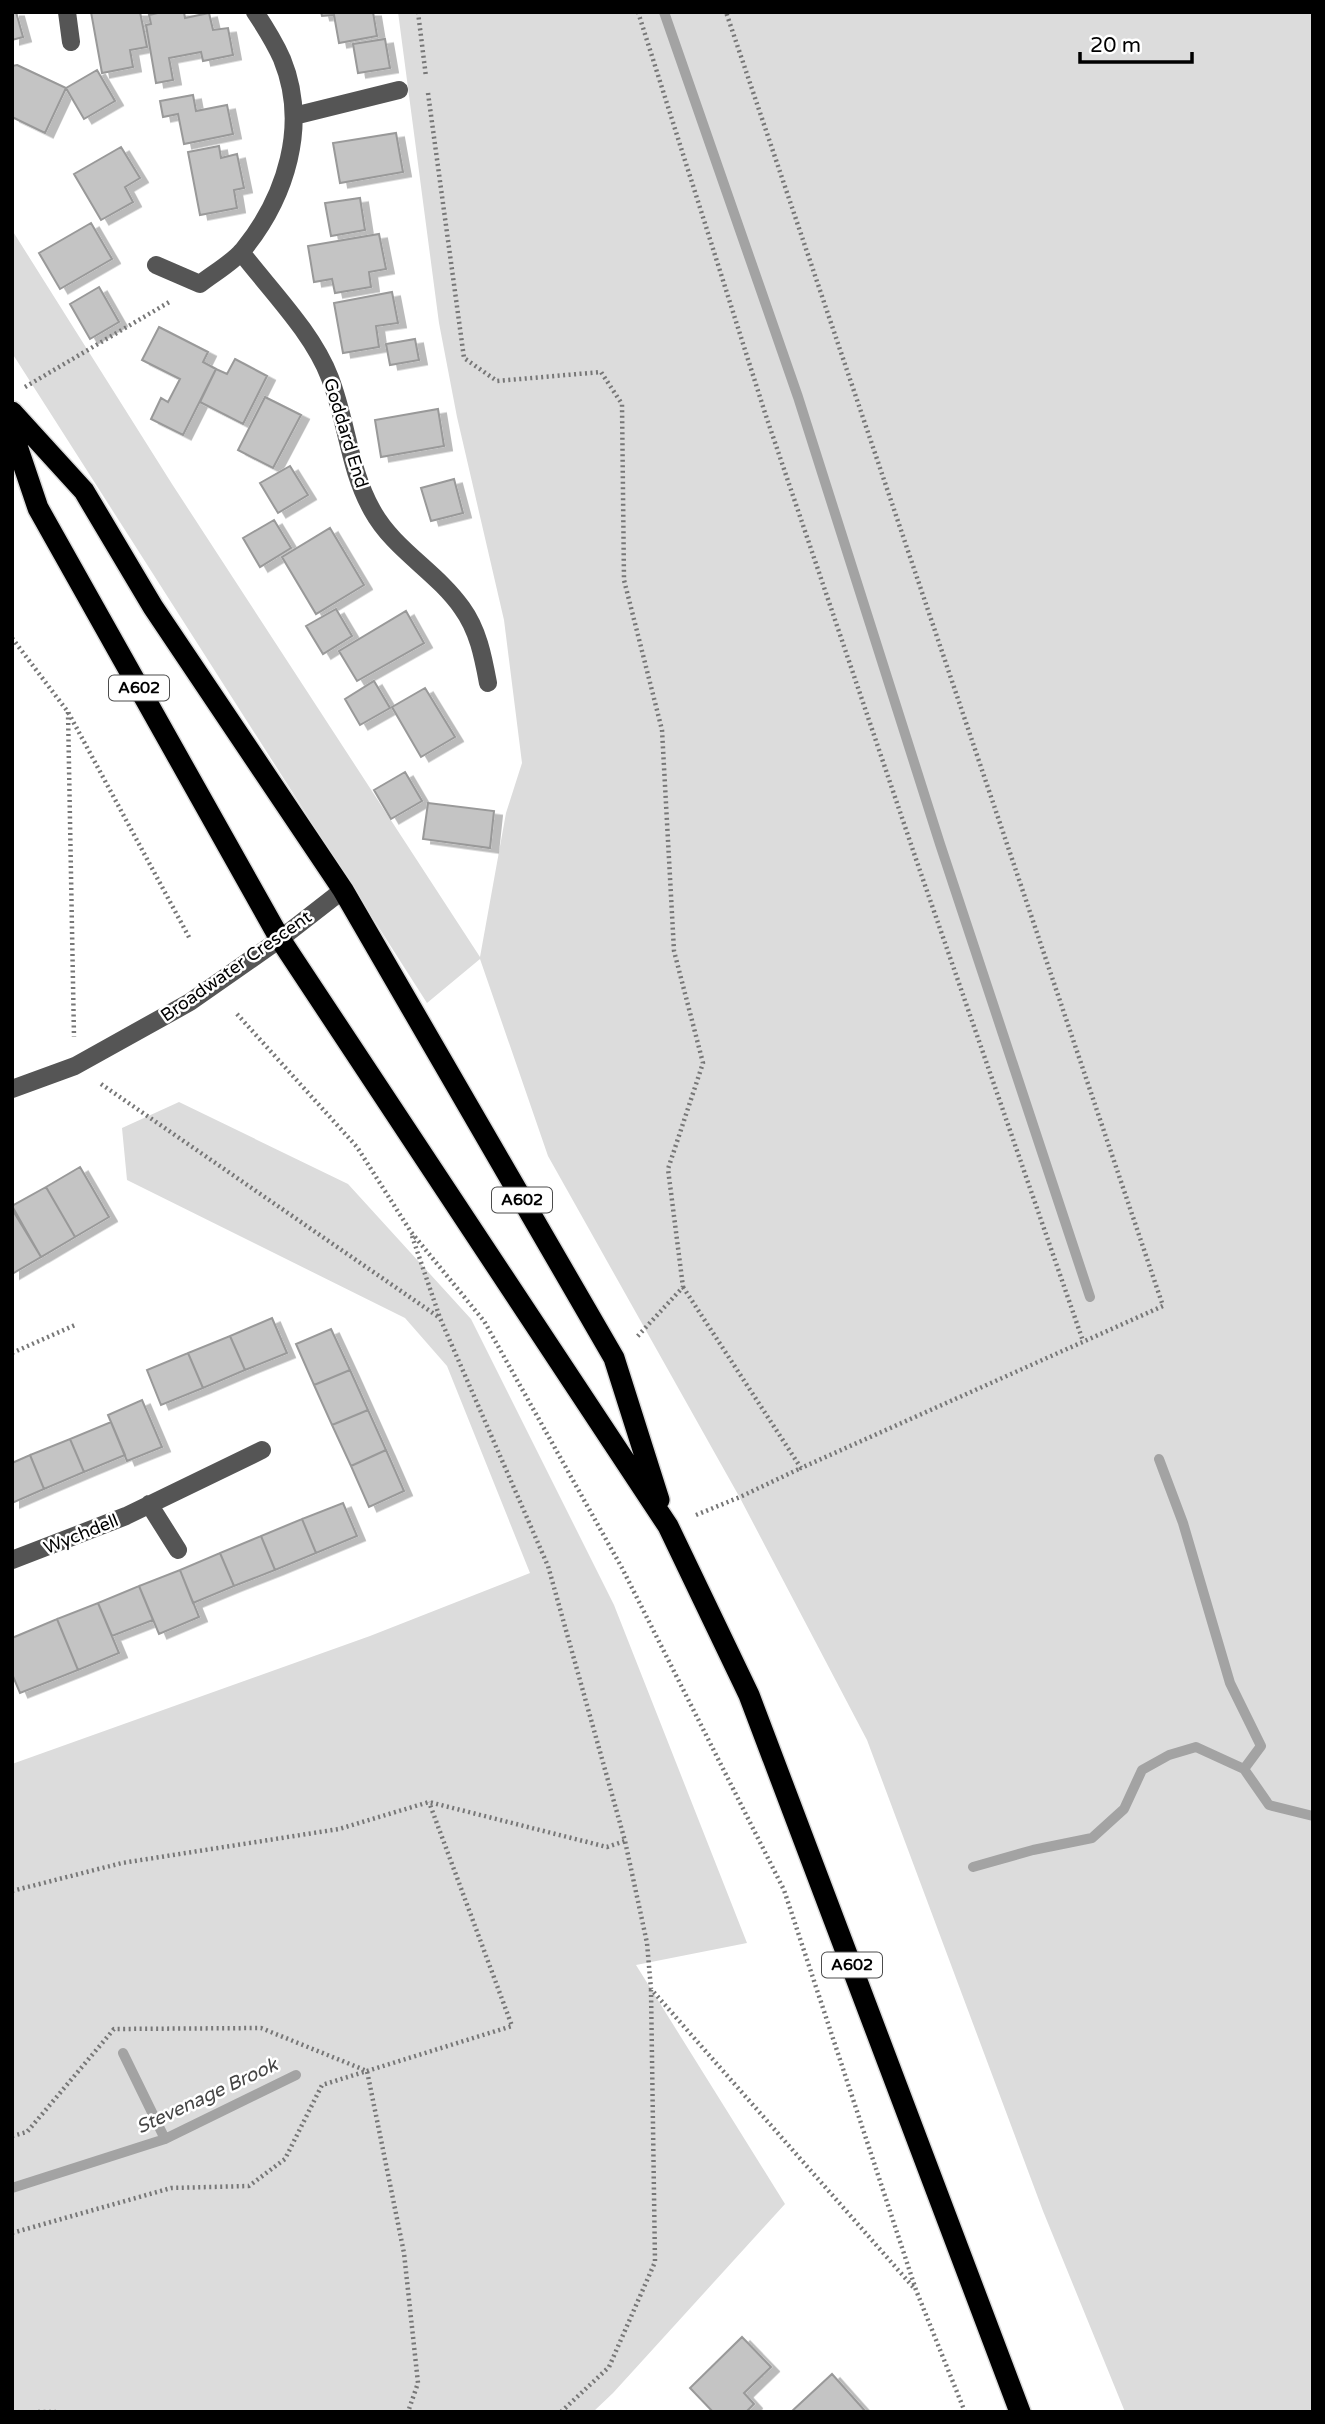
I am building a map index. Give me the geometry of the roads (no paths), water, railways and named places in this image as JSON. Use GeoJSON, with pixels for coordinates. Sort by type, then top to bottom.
{"type":"FeatureCollection","features":[{"type":"Feature","properties":{"kind":"highway","name":"A602"},"geometry":{"type":"LineString","coordinates":[[12,412],[84,491],[153,607],[343,890],[614,1358],[667,1526]]}},
{"type":"Feature","properties":{"kind":"highway","name":"A602"},"geometry":{"type":"LineString","coordinates":[[12,431],[38,508],[281,939],[667,1526],[749,1695],[1020,2412]]}},
{"type":"Feature","properties":{"kind":"street"},"geometry":{"type":"LineString","coordinates":[[67,12],[71,42]]}},
{"type":"Feature","properties":{"kind":"street"},"geometry":{"type":"LineString","coordinates":[[156,265],[201,284],[241,252],[269,212],[280,188],[292,143],[294,116],[290,85],[282,58],[255,12]]}},
{"type":"Feature","properties":{"kind":"street"},"geometry":{"type":"LineString","coordinates":[[294,116],[399,90]]}},
{"type":"Feature","properties":{"kind":"street","name":"Goddard End"},"geometry":{"type":"LineString","coordinates":[[241,252],[321,358],[331,380],[354,466],[367,501],[387,535],[447,589],[463,608],[482,651],[488,683]]}},
{"type":"Feature","properties":{"kind":"street","name":"Broadwater Crescent"},"geometry":{"type":"LineString","coordinates":[[12,1088],[75,1066],[190,1002],[281,939],[343,890]]}},
{"type":"Feature","properties":{"kind":"street","name":"Wychdell"},"geometry":{"type":"LineString","coordinates":[[12,1560],[149,1504],[262,1450]]}},
{"type":"Feature","properties":{"kind":"street"},"geometry":{"type":"LineString","coordinates":[[149,1504],[178,1550]]}},
{"type":"Feature","properties":{"kind":"waterway"},"geometry":{"type":"LineString","coordinates":[[664,12],[798,397],[940,844],[1090,1297]]}},
{"type":"Feature","properties":{"kind":"waterway"},"geometry":{"type":"LineString","coordinates":[[1159,1459],[1183,1523],[1230,1683],[1261,1746],[1244,1769]]}},
{"type":"Feature","properties":{"kind":"waterway","name":"Stevenage Brook"},"geometry":{"type":"LineString","coordinates":[[973,1867],[1033,1850],[1092,1838],[1124,1809],[1142,1770],[1169,1755],[1196,1747],[1244,1769],[1269,1805],[1313,1816]]}},
{"type":"Feature","properties":{"kind":"waterway"},"geometry":{"type":"LineString","coordinates":[[123,2053],[165,2139]]}},
{"type":"Feature","properties":{"kind":"waterway","name":"Stevenage Brook"},"geometry":{"type":"LineString","coordinates":[[12,2188],[165,2139],[296,2075]]}}]}
